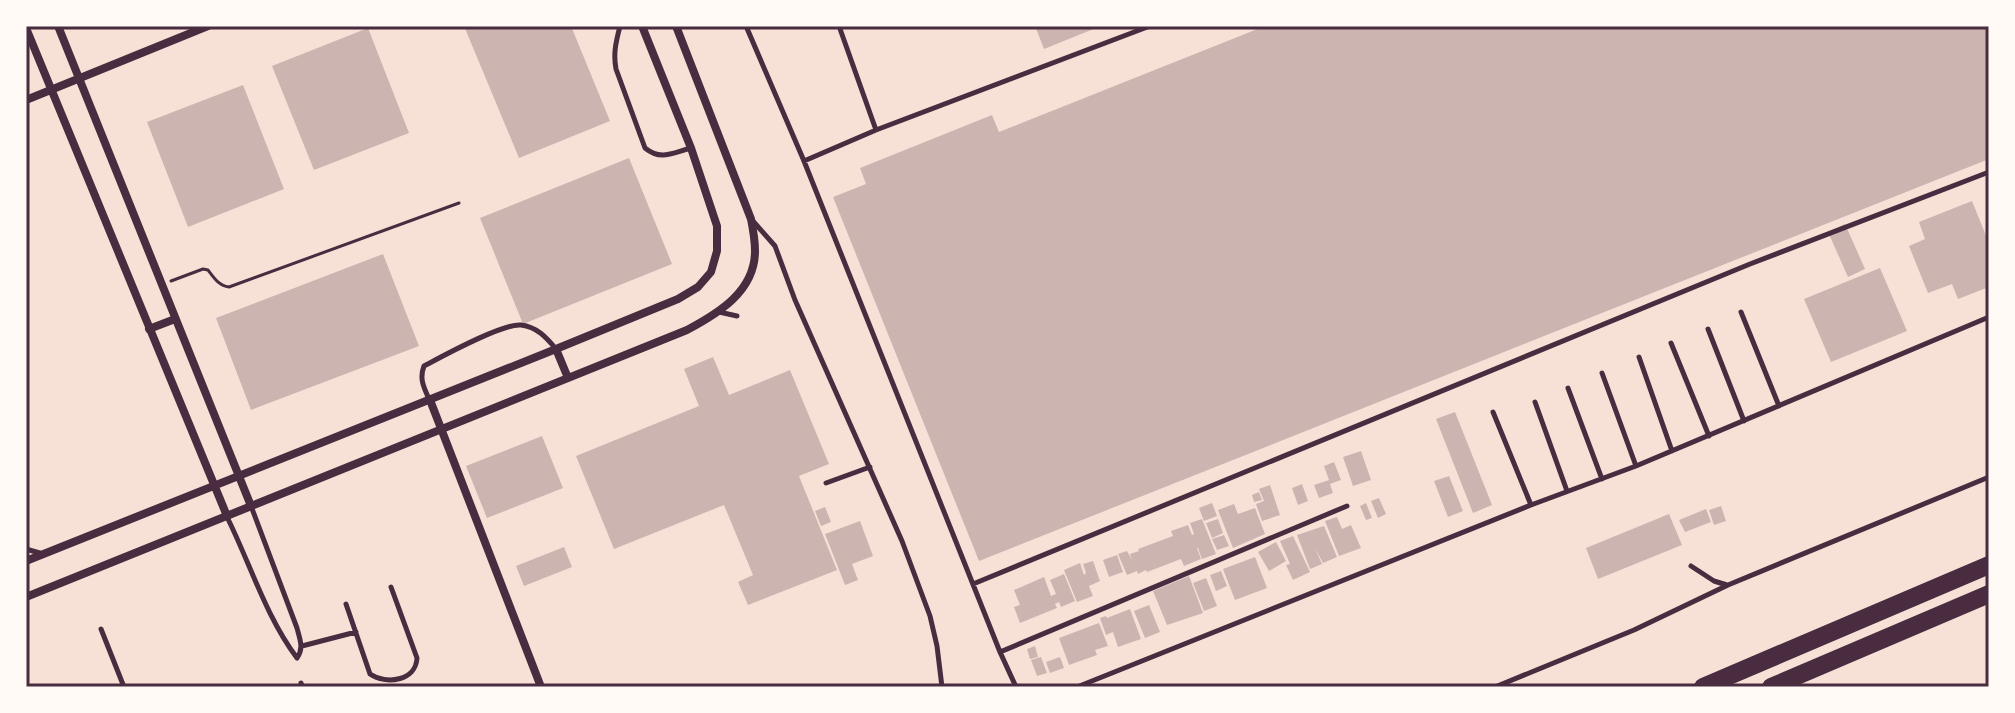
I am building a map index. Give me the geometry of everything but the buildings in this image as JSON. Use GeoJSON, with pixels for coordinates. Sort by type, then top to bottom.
{"type":"FeatureCollection","features":[{"type":"Feature","properties":{"kind":"highway"},"geometry":{"type":"LineString","coordinates":[[1703,687],[1989,565]]}},
{"type":"Feature","properties":{"kind":"highway"},"geometry":{"type":"LineString","coordinates":[[1771,687],[1989,594]]}},
{"type":"Feature","properties":{"kind":"street"},"geometry":{"type":"LineString","coordinates":[[58,26],[251,506]]}},
{"type":"Feature","properties":{"kind":"street"},"geometry":{"type":"LineString","coordinates":[[26,100],[208,26]]}},
{"type":"Feature","properties":{"kind":"street"},"geometry":{"type":"LineString","coordinates":[[26,561],[556,349],[678,299],[698,287],[711,272],[717,251],[717,226],[691,148],[642,26]]}},
{"type":"Feature","properties":{"kind":"street"},"geometry":{"type":"LineString","coordinates":[[26,597],[687,330],[719,312],[747,284],[756,253],[751,219],[676,26]]}},
{"type":"Feature","properties":{"kind":"street"},"geometry":{"type":"LineString","coordinates":[[26,28],[227,516]]}},
{"type":"Feature","properties":{"kind":"street"},"geometry":{"type":"LineString","coordinates":[[149,329],[175,319]]}},
{"type":"Feature","properties":{"kind":"street"},"geometry":{"type":"LineString","coordinates":[[556,349],[568,378]]}},
{"type":"Feature","properties":{"kind":"street"},"geometry":{"type":"LineString","coordinates":[[430,400],[541,687]]}},
{"type":"Feature","properties":{"kind":"lane"},"geometry":{"type":"LineString","coordinates":[[620,26],[614,56],[616,69],[645,148],[660,157],[691,148]]}},
{"type":"Feature","properties":{"kind":"lane"},"geometry":{"type":"LineString","coordinates":[[746,26],[804,161],[1016,687]]}},
{"type":"Feature","properties":{"kind":"lane"},"geometry":{"type":"LineString","coordinates":[[839,26],[876,130]]}},
{"type":"Feature","properties":{"kind":"lane"},"geometry":{"type":"LineString","coordinates":[[804,161],[876,130],[1150,26]]}},
{"type":"Feature","properties":{"kind":"lane"},"geometry":{"type":"LineString","coordinates":[[973,584],[1750,264],[1989,172]]}},
{"type":"Feature","properties":{"kind":"lane"},"geometry":{"type":"LineString","coordinates":[[751,219],[775,246],[795,300],[870,467],[930,616],[942,687]]}},
{"type":"Feature","properties":{"kind":"lane"},"geometry":{"type":"LineString","coordinates":[[719,312],[737,316]]}},
{"type":"Feature","properties":{"kind":"lane"},"geometry":{"type":"LineString","coordinates":[[1741,312],[1779,406]]}},
{"type":"Feature","properties":{"kind":"lane"},"geometry":{"type":"LineString","coordinates":[[1077,687],[1636,466],[1989,317]]}},
{"type":"Feature","properties":{"kind":"lane"},"geometry":{"type":"LineString","coordinates":[[430,400],[422,382],[424,366],[511,325],[523,325],[542,332],[556,349]]}},
{"type":"Feature","properties":{"kind":"lane"},"geometry":{"type":"LineString","coordinates":[[1708,329],[1744,421]]}},
{"type":"Feature","properties":{"kind":"lane"},"geometry":{"type":"LineString","coordinates":[[1671,343],[1709,436]]}},
{"type":"Feature","properties":{"kind":"lane"},"geometry":{"type":"LineString","coordinates":[[1639,357],[1672,451]]}},
{"type":"Feature","properties":{"kind":"lane"},"geometry":{"type":"LineString","coordinates":[[1602,373],[1636,466]]}},
{"type":"Feature","properties":{"kind":"lane"},"geometry":{"type":"LineString","coordinates":[[1568,388],[1602,479]]}},
{"type":"Feature","properties":{"kind":"lane"},"geometry":{"type":"LineString","coordinates":[[1535,402],[1567,491]]}},
{"type":"Feature","properties":{"kind":"lane"},"geometry":{"type":"LineString","coordinates":[[1493,412],[1531,505]]}},
{"type":"Feature","properties":{"kind":"lane"},"geometry":{"type":"LineString","coordinates":[[826,483],[870,467]]}},
{"type":"Feature","properties":{"kind":"lane"},"geometry":{"type":"LineString","coordinates":[[1495,687],[1634,630],[1728,585],[1989,477]]}},
{"type":"Feature","properties":{"kind":"lane"},"geometry":{"type":"LineString","coordinates":[[227,516],[267,604],[297,658],[302,646],[297,628],[251,506]]}},
{"type":"Feature","properties":{"kind":"lane"},"geometry":{"type":"LineString","coordinates":[[1000,652],[1347,506]]}},
{"type":"Feature","properties":{"kind":"lane"},"geometry":{"type":"LineString","coordinates":[[26,549],[44,554]]}},
{"type":"Feature","properties":{"kind":"lane"},"geometry":{"type":"LineString","coordinates":[[1691,566],[1714,581],[1728,585]]}},
{"type":"Feature","properties":{"kind":"lane"},"geometry":{"type":"LineString","coordinates":[[346,604],[370,674],[388,681],[412,674],[417,667],[417,658],[391,587]]}},
{"type":"Feature","properties":{"kind":"lane"},"geometry":{"type":"LineString","coordinates":[[101,629],[124,687]]}},
{"type":"Feature","properties":{"kind":"lane"},"geometry":{"type":"LineString","coordinates":[[302,646],[356,632]]}},
{"type":"Feature","properties":{"kind":"path"},"geometry":{"type":"LineString","coordinates":[[161,285],[203,269],[208,270],[223,286],[229,287],[459,203]]}}]}
